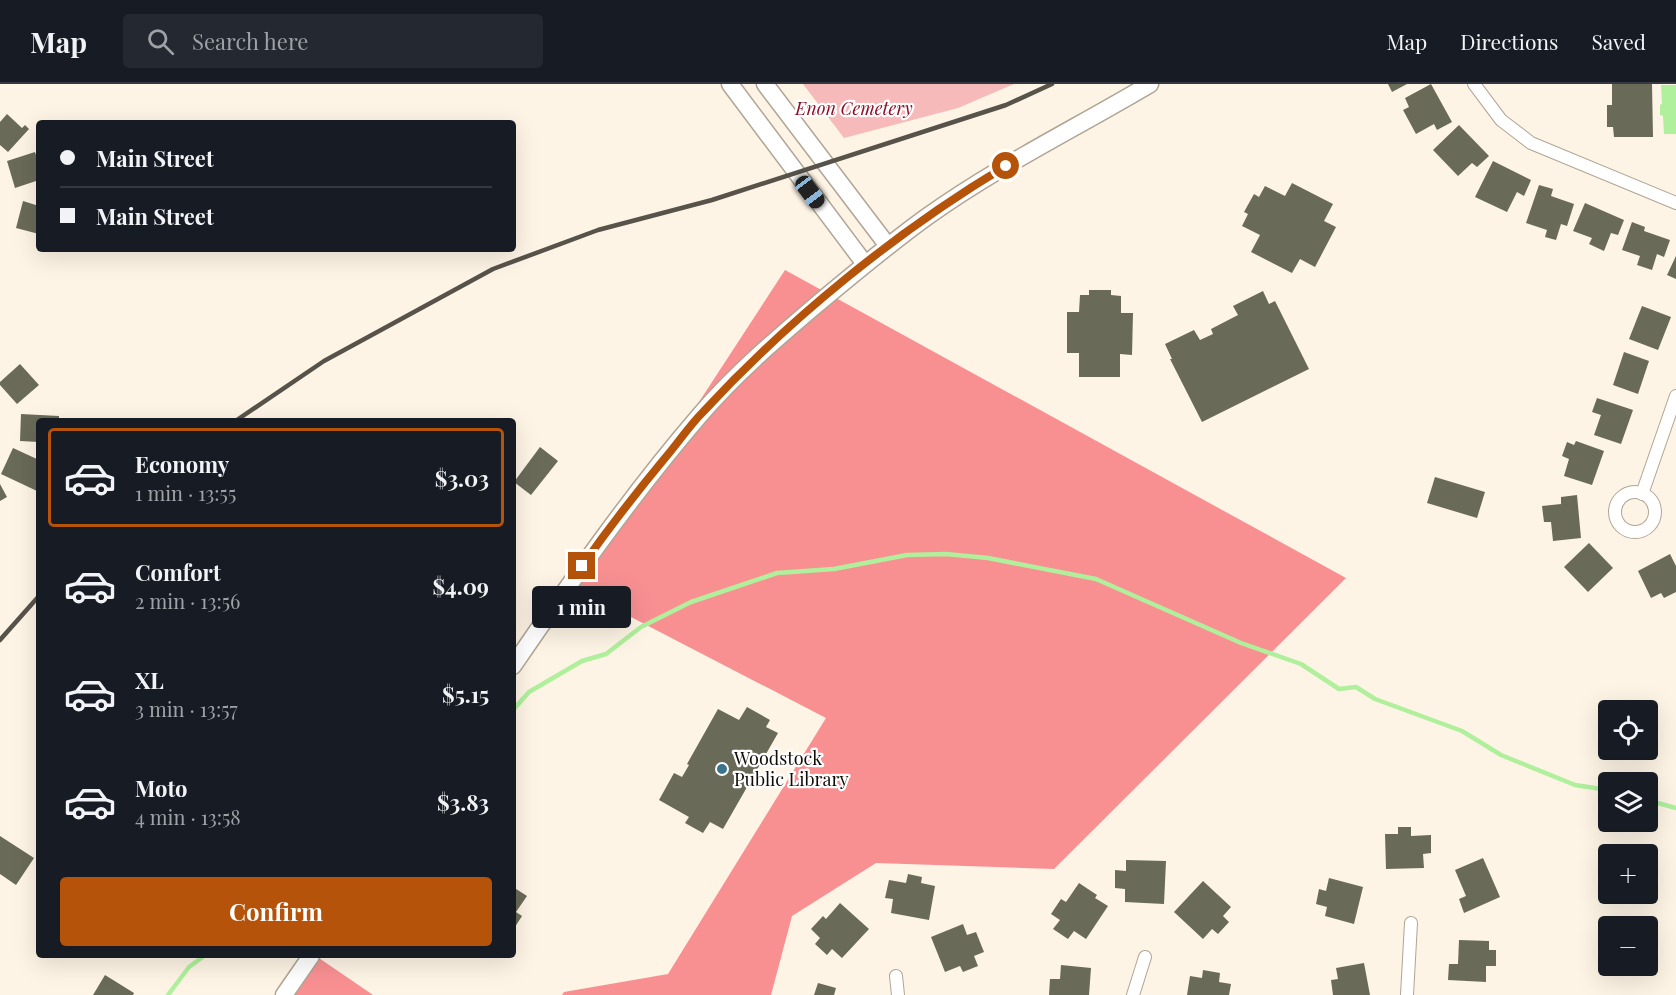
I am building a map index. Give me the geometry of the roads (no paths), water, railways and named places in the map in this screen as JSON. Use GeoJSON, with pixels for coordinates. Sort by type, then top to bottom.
{"type":"FeatureCollection","features":[{"type":"Feature","properties":{"kind":"main road"},"geometry":{"type":"LineString","coordinates":[[730,84],[865,264]]}},
{"type":"Feature","properties":{"kind":"main road"},"geometry":{"type":"LineString","coordinates":[[765,84],[888,246]]}},
{"type":"Feature","properties":{"kind":"main road"},"geometry":{"type":"LineString","coordinates":[[516,662],[591,553],[701,414],[741,372],[865,264],[929,215],[974,185],[1150,84]]}},
{"type":"Feature","properties":{"kind":"main road"},"geometry":{"type":"LineString","coordinates":[[284,995],[310,958]]}},
{"type":"Feature","properties":{"kind":"street"},"geometry":{"type":"LineString","coordinates":[[1474,84],[1501,120],[1531,143],[1676,204]]}},
{"type":"Feature","properties":{"kind":"street"},"geometry":{"type":"LineString","coordinates":[[1642,494],[1676,396]]}},
{"type":"Feature","properties":{"kind":"street"},"geometry":{"type":"LineString","coordinates":[[1407,995],[1412,923]]}},
{"type":"Feature","properties":{"kind":"street"},"geometry":{"type":"LineString","coordinates":[[1133,995],[1146,957]]}},
{"type":"Feature","properties":{"kind":"street"},"geometry":{"type":"LineString","coordinates":[[896,976],[898,995]]}},
{"type":"Feature","properties":{"kind":"waterway"},"geometry":{"type":"LineString","coordinates":[[516,707],[529,692],[582,661],[606,654],[641,627],[691,602],[777,573],[834,569],[907,555],[946,554],[988,558],[1096,579],[1241,643],[1301,664],[1339,689],[1356,687],[1375,699],[1462,731],[1501,755],[1575,785],[1598,788]]}},
{"type":"Feature","properties":{"kind":"waterway"},"geometry":{"type":"LineString","coordinates":[[1658,803],[1676,808]]}},
{"type":"Feature","properties":{"kind":"waterway"},"geometry":{"type":"LineString","coordinates":[[168,995],[189,967],[201,958]]}},
{"type":"Feature","properties":{"kind":"railway"},"geometry":{"type":"LineString","coordinates":[[240,418],[324,361],[493,269],[598,230],[712,200],[1006,105],[1052,84]]}},
{"type":"Feature","properties":{"kind":"railway"},"geometry":{"type":"LineString","coordinates":[[0,640],[36,599]]}},
{"type":"Feature","properties":{"kind":"place","name":"Woodstock Public Library"},"geometry":{"type":"Point","coordinates":[722,769]}},
{"type":"Feature","properties":{"kind":"park label","name":"Enon Cemetery"},"geometry":{"type":"Point","coordinates":[854,109]}}]}
